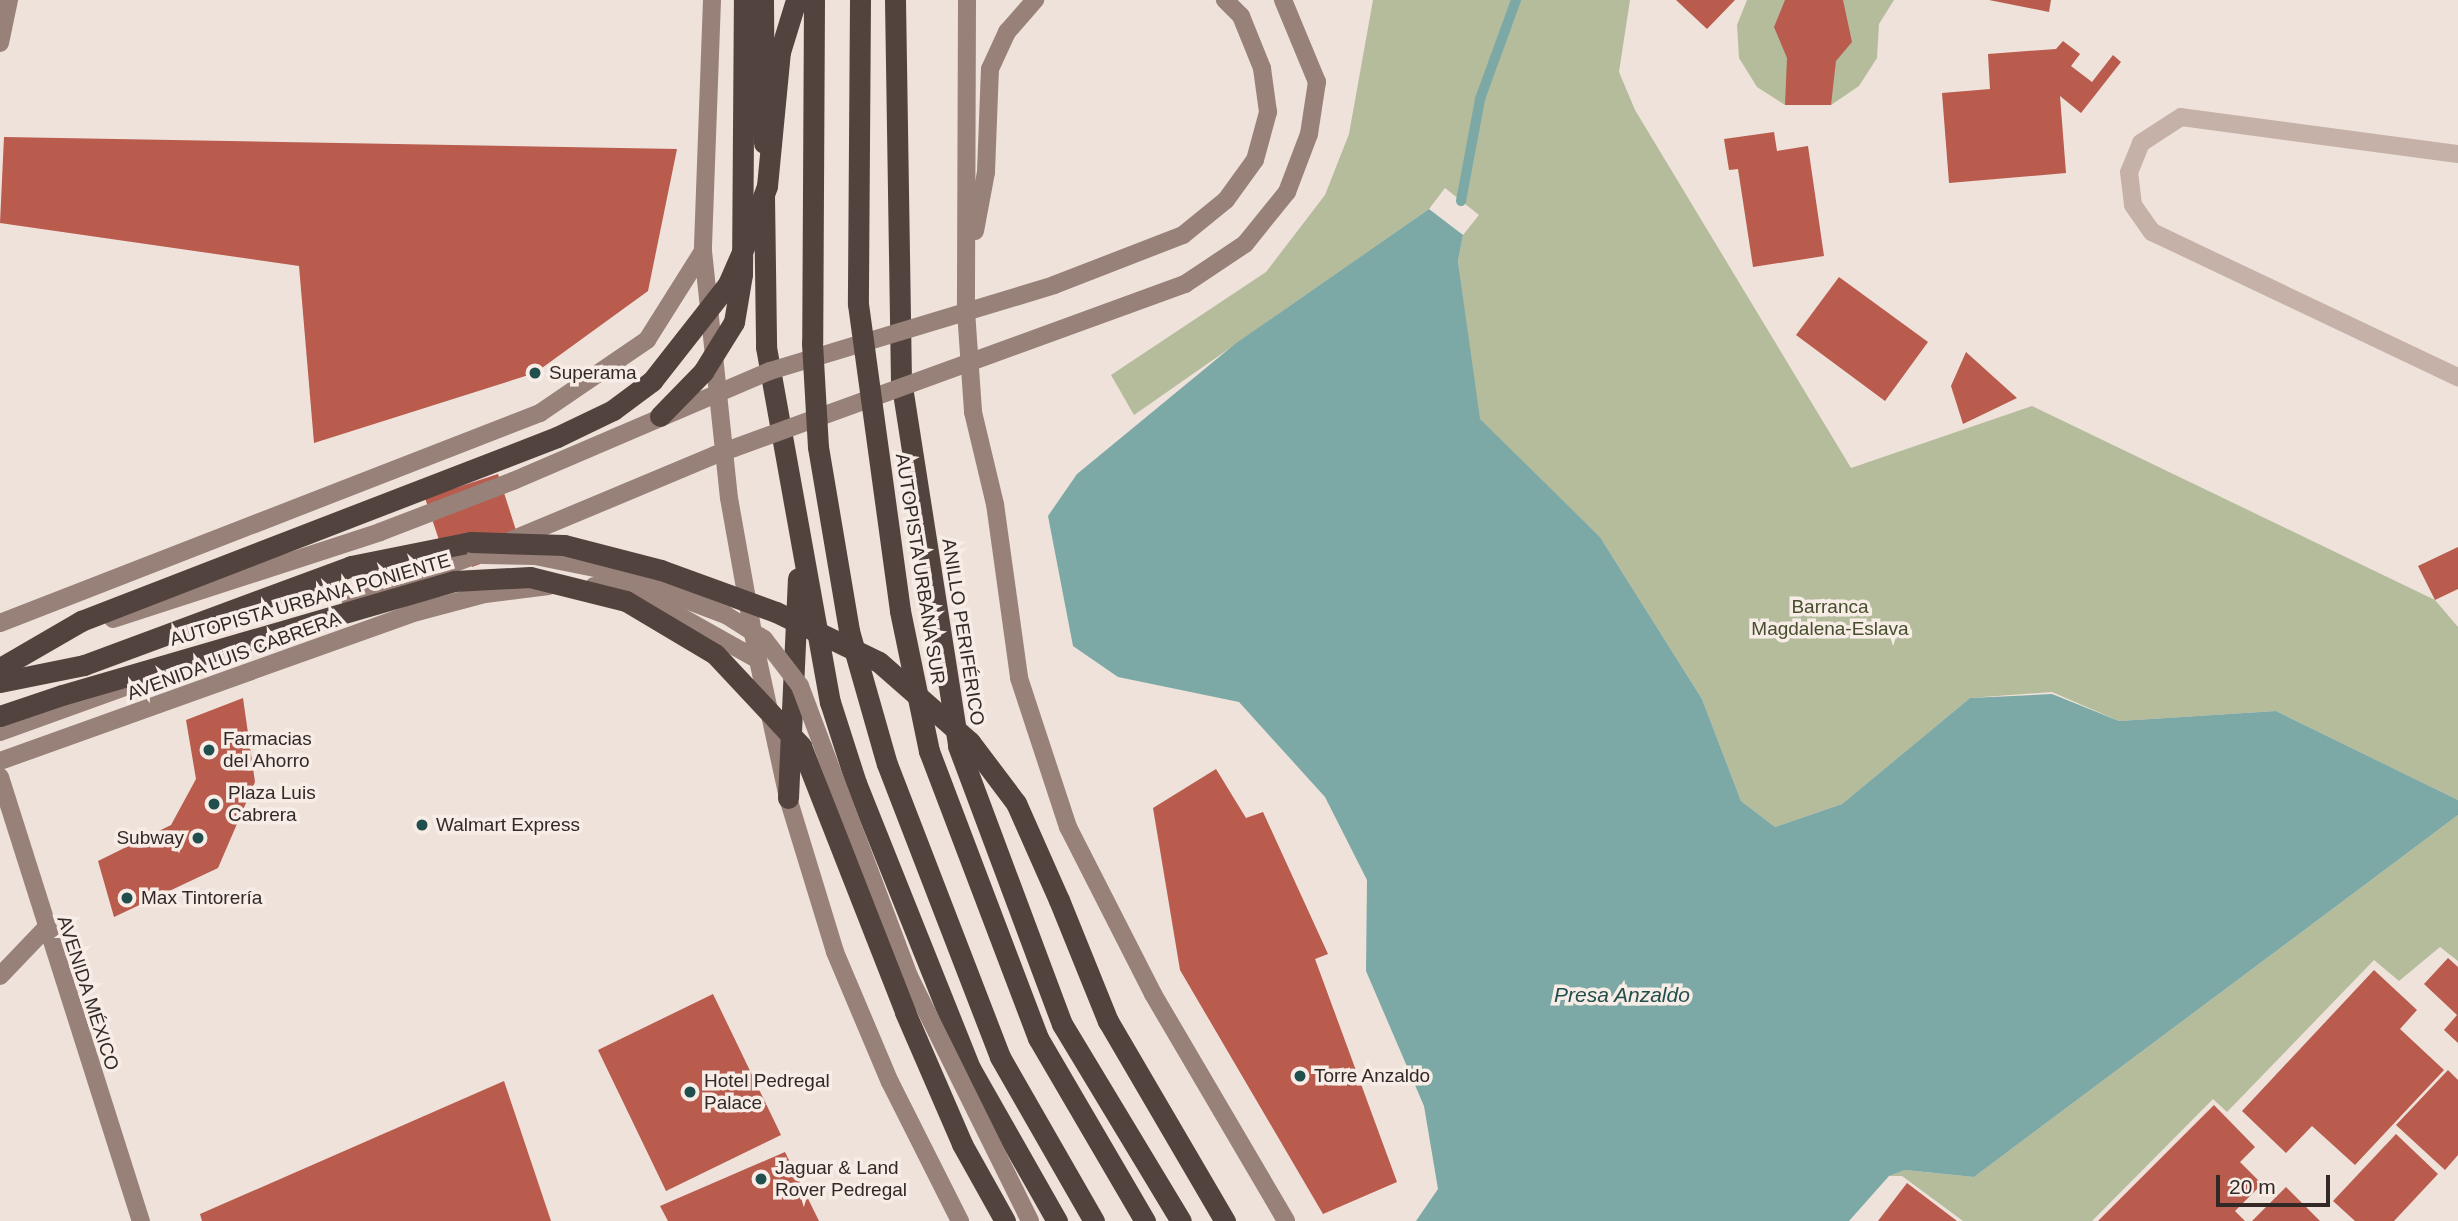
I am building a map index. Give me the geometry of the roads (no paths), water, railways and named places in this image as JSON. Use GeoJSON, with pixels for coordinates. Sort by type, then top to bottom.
{"type":"FeatureCollection","features":[{"type":"Feature","properties":{"kind":"highway"},"geometry":{"type":"LineString","coordinates":[[660,416],[704,372],[734,322],[741,274],[744,0]]}},
{"type":"Feature","properties":{"kind":"highway"},"geometry":{"type":"LineString","coordinates":[[763,0],[766,347],[800,545],[831,702],[856,783],[970,1068],[1057,1221]]}},
{"type":"Feature","properties":{"kind":"highway"},"geometry":{"type":"LineString","coordinates":[[0,668],[81,621],[557,437],[613,410],[652,381],[691,340],[728,285],[749,236],[767,186],[780,52],[796,0]]}},
{"type":"Feature","properties":{"kind":"highway"},"geometry":{"type":"LineString","coordinates":[[814,0],[813,356],[831,539],[849,631],[887,764],[1000,1057],[1094,1221]]}},
{"type":"Feature","properties":{"kind":"highway","name":"AUTOPISTA URBANA SUR"},"geometry":{"type":"LineString","coordinates":[[860,0],[858,304],[900,611],[929,751],[1038,1038],[1145,1221]]}},
{"type":"Feature","properties":{"kind":"highway","name":"ANILLO PERIFÉRICO"},"geometry":{"type":"LineString","coordinates":[[895,0],[901,380],[958,746],[1062,1024],[1181,1221]]}},
{"type":"Feature","properties":{"kind":"highway"},"geometry":{"type":"LineString","coordinates":[[0,682],[84,665],[351,566],[471,542],[564,545],[712,586],[879,662],[970,742],[1016,803],[1108,1021],[1225,1221]]}},
{"type":"Feature","properties":{"kind":"highway"},"geometry":{"type":"LineString","coordinates":[[788,797],[800,545]]}},
{"type":"Feature","properties":{"kind":"highway","name":"AUTOPISTA URBANA PONIENTE"},"geometry":{"type":"LineString","coordinates":[[0,716],[62,695],[454,580],[530,577],[626,601],[715,654],[801,747],[905,1012],[962,1144],[1005,1221]]}},
{"type":"Feature","properties":{"kind":"main road"},"geometry":{"type":"LineString","coordinates":[[0,43],[9,0]]}},
{"type":"Feature","properties":{"kind":"main road"},"geometry":{"type":"LineString","coordinates":[[712,0],[703,251],[729,498],[758,660],[788,797],[835,952],[890,1082],[960,1221]]}},
{"type":"Feature","properties":{"kind":"main road"},"geometry":{"type":"LineString","coordinates":[[967,0],[968,258],[973,412],[995,504],[1019,678],[1068,827],[1153,994],[1286,1221]]}},
{"type":"Feature","properties":{"kind":"main road"},"geometry":{"type":"LineString","coordinates":[[968,258],[986,172],[990,69],[1007,32],[1035,0]]}},
{"type":"Feature","properties":{"kind":"main road"},"geometry":{"type":"LineString","coordinates":[[0,655],[380,532],[770,371],[1054,285],[1183,235],[1226,200],[1255,160],[1268,112],[1262,68],[1241,16],[1225,0]]}},
{"type":"Feature","properties":{"kind":"main road","name":"AVENIDA LUIS CABRERA"},"geometry":{"type":"LineString","coordinates":[[0,732],[476,555],[715,455],[1161,293],[1245,244],[1287,192],[1309,134],[1317,82],[1283,0]]}},
{"type":"Feature","properties":{"kind":"main road"},"geometry":{"type":"LineString","coordinates":[[0,623],[540,413],[647,340],[703,251]]}},
{"type":"Feature","properties":{"kind":"main road"},"geometry":{"type":"LineString","coordinates":[[476,555],[535,556],[610,571],[726,615],[764,639],[800,686],[909,976],[1030,1221]]}},
{"type":"Feature","properties":{"kind":"main road","name":"AVENIDA LUIS CABRERA"},"geometry":{"type":"LineString","coordinates":[[0,761],[417,612],[536,586],[638,592],[758,660]]}},
{"type":"Feature","properties":{"kind":"main road","name":"AVENIDA MÉXICO"},"geometry":{"type":"LineString","coordinates":[[0,777],[45,929],[141,1221]]}},
{"type":"Feature","properties":{"kind":"main road"},"geometry":{"type":"LineString","coordinates":[[0,976],[45,929]]}},
{"type":"Feature","properties":{"kind":"street"},"geometry":{"type":"LineString","coordinates":[[2458,154],[2181,117],[2141,142],[2129,172],[2133,205],[2152,232],[2458,377]]}},
{"type":"Feature","properties":{"kind":"water","name":"Presa Anzaldo"},"geometry":{"type":"Polygon","coordinates":[[[1429,209],[1463,235],[1458,261],[1480,419],[1600,537],[1702,699],[1741,801],[1775,827],[1842,804],[1970,698],[2052,694],[2119,721],[2276,711],[2458,800],[2458,815],[1974,1177],[1905,1170],[1889,1176],[1849,1221],[1416,1221],[1438,1189],[1424,1106],[1366,971],[1367,880],[1325,797],[1239,702],[1118,677],[1073,646],[1048,516],[1077,474],[1235,344],[1429,209]]]}},
{"type":"Feature","properties":{"kind":"waterway"},"geometry":{"type":"LineString","coordinates":[[1461,201],[1480,99],[1516,0]]}},
{"type":"Feature","properties":{"kind":"place","name":"Superama"},"geometry":{"type":"Point","coordinates":[535,373]}},
{"type":"Feature","properties":{"kind":"place","name":"Farmacias del Ahorro"},"geometry":{"type":"Point","coordinates":[209,750]}},
{"type":"Feature","properties":{"kind":"place","name":"Plaza Luis Cabrera"},"geometry":{"type":"Point","coordinates":[214,804]}},
{"type":"Feature","properties":{"kind":"place","name":"Walmart Express"},"geometry":{"type":"Point","coordinates":[422,825]}},
{"type":"Feature","properties":{"kind":"place","name":"Subway"},"geometry":{"type":"Point","coordinates":[198,838]}},
{"type":"Feature","properties":{"kind":"place","name":"Max Tintorería"},"geometry":{"type":"Point","coordinates":[127,898]}},
{"type":"Feature","properties":{"kind":"place","name":"Torre Anzaldo"},"geometry":{"type":"Point","coordinates":[1300,1076]}},
{"type":"Feature","properties":{"kind":"place","name":"Hotel Pedregal Palace"},"geometry":{"type":"Point","coordinates":[690,1092]}},
{"type":"Feature","properties":{"kind":"place","name":"Jaguar & Land Rover Pedregal"},"geometry":{"type":"Point","coordinates":[761,1179]}},
{"type":"Feature","properties":{"kind":"park label","name":"Barranca Magdalena-Eslava"},"geometry":{"type":"Point","coordinates":[1830,618]}}]}
